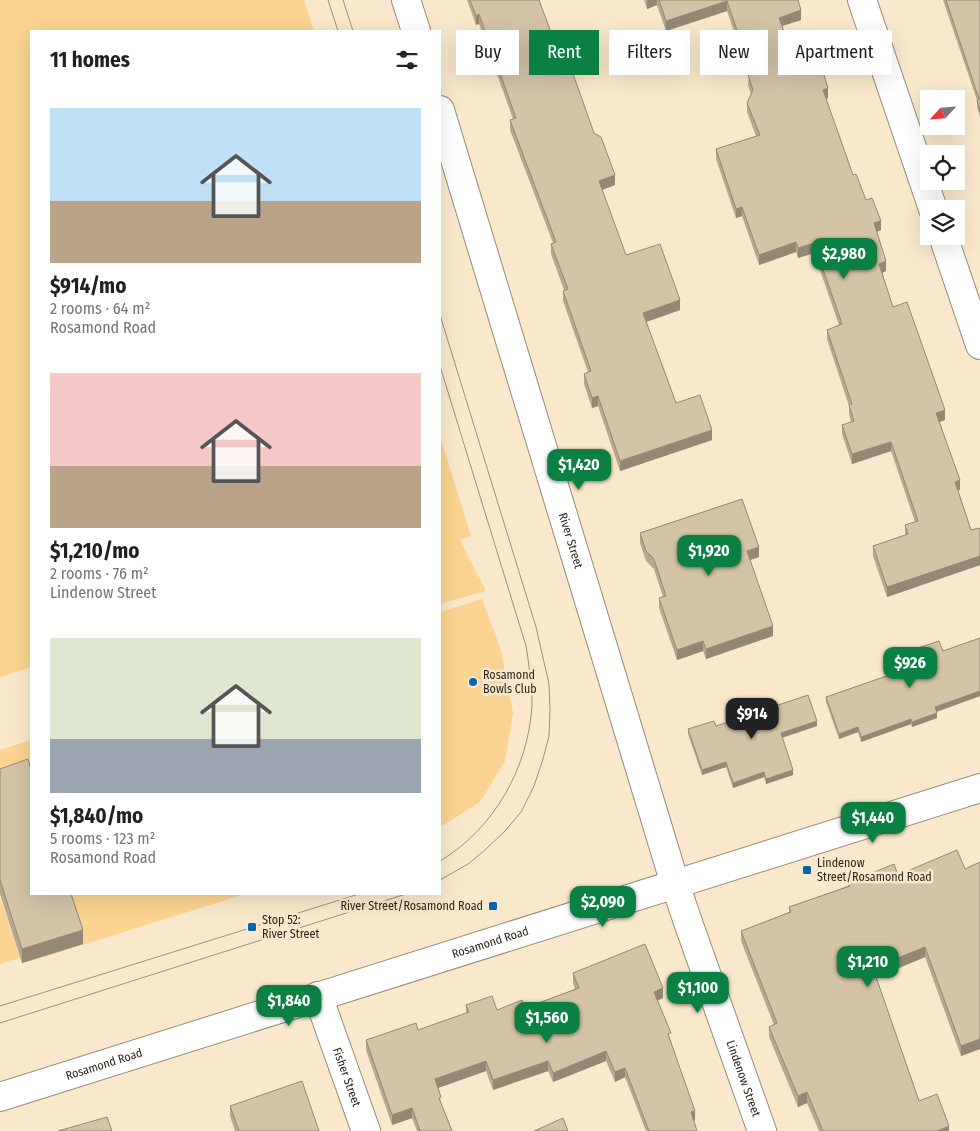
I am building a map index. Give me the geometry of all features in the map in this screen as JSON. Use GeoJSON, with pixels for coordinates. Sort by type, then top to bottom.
{"type":"FeatureCollection","features":[{"type":"Feature","properties":{"kind":"street"},"geometry":{"type":"LineString","coordinates":[[406,0],[416,30]]}},
{"type":"Feature","properties":{"kind":"street"},"geometry":{"type":"LineString","coordinates":[[862,0],[930,200]]}},
{"type":"Feature","properties":{"kind":"street","name":"River Street"},"geometry":{"type":"LineString","coordinates":[[441,113],[675,884]]}},
{"type":"Feature","properties":{"kind":"street"},"geometry":{"type":"LineString","coordinates":[[946,245],[980,345]]}},
{"type":"Feature","properties":{"kind":"street","name":"Rosamond Road"},"geometry":{"type":"LineString","coordinates":[[0,1097],[980,788]]}},
{"type":"Feature","properties":{"kind":"street","name":"Lindenow Street"},"geometry":{"type":"LineString","coordinates":[[675,884],[762,1131]]}},
{"type":"Feature","properties":{"kind":"street","name":"Fisher Street"},"geometry":{"type":"LineString","coordinates":[[318,996],[366,1131]]}},
{"type":"Feature","properties":{"kind":"shaded area"},"geometry":{"type":"Polygon","coordinates":[[[0,0],[304,0],[314,30],[30,30],[30,667],[0,677],[0,0]]]}},
{"type":"Feature","properties":{"kind":"shaded area"},"geometry":{"type":"Polygon","coordinates":[[[441,439],[471,536],[460,540],[486,591],[441,604],[441,439]]]}},
{"type":"Feature","properties":{"kind":"shaded area","name":"Rosamond Bowls Club"},"geometry":{"type":"Polygon","coordinates":[[[482,599],[501,650],[513,713],[505,761],[480,802],[441,826],[441,612],[482,599]]]}},
{"type":"Feature","properties":{"kind":"shaded area"},"geometry":{"type":"Polygon","coordinates":[[[30,740],[30,895],[242,895],[31,961],[0,864],[0,750],[30,740]]]}},
{"type":"Feature","properties":{"kind":"shaded area"},"geometry":{"type":"Polygon","coordinates":[[[0,897],[20,958],[0,964],[0,897]]]}},
{"type":"Feature","properties":{"kind":"building"},"geometry":{"type":"Polygon","coordinates":[[[470,0],[539,0],[550,30],[529,30],[529,75],[573,75],[594,133],[601,137],[615,175],[599,181],[626,255],[660,244],[680,300],[643,313],[676,403],[700,395],[712,430],[620,461],[598,396],[592,398],[584,374],[591,371],[563,291],[568,289],[551,244],[556,242],[510,120],[516,118],[501,75],[519,75],[519,30],[485,30],[479,14],[476,16],[470,0]]]}},
{"type":"Feature","properties":{"kind":"building"},"geometry":{"type":"Polygon","coordinates":[[[659,0],[798,0],[801,10],[779,18],[783,30],[778,30],[778,75],[824,75],[828,88],[823,90],[853,175],[856,174],[866,200],[872,198],[881,221],[874,223],[886,261],[879,264],[893,307],[907,302],[945,410],[936,413],[960,480],[955,482],[971,530],[979,528],[980,530],[980,556],[887,587],[873,546],[908,534],[905,525],[918,521],[891,442],[852,454],[842,425],[854,421],[849,405],[852,404],[827,330],[842,324],[814,243],[798,248],[796,242],[759,255],[742,207],[736,209],[716,149],[760,135],[747,103],[753,90],[748,75],[768,75],[768,30],[737,30],[727,1],[666,21],[659,0]]]}},
{"type":"Feature","properties":{"kind":"building"},"geometry":{"type":"Polygon","coordinates":[[[946,0],[980,0],[980,110],[977,100],[979,99],[946,0]]]}},
{"type":"Feature","properties":{"kind":"building"},"geometry":{"type":"Polygon","coordinates":[[[742,499],[759,547],[747,551],[773,626],[706,649],[703,641],[677,650],[659,598],[666,596],[654,559],[646,551],[640,533],[742,499]]]}},
{"type":"Feature","properties":{"kind":"building"},"geometry":{"type":"Polygon","coordinates":[[[980,638],[980,691],[935,707],[937,713],[912,722],[911,719],[861,737],[858,727],[839,734],[826,697],[898,672],[897,668],[910,663],[906,652],[939,641],[943,651],[980,638]]]}},
{"type":"Feature","properties":{"kind":"building"},"geometry":{"type":"Polygon","coordinates":[[[808,695],[817,721],[781,733],[793,770],[766,779],[764,772],[733,783],[726,762],[702,770],[688,729],[714,721],[716,726],[808,695]]]}},
{"type":"Feature","properties":{"kind":"building"},"geometry":{"type":"Polygon","coordinates":[[[28,759],[30,766],[30,895],[71,895],[83,930],[22,949],[0,880],[0,769],[28,759]]]}},
{"type":"Feature","properties":{"kind":"building"},"geometry":{"type":"Polygon","coordinates":[[[957,850],[965,869],[980,862],[980,1039],[961,1046],[925,947],[873,968],[919,1101],[937,1094],[949,1126],[937,1131],[823,1131],[807,1092],[798,1096],[769,1027],[777,1023],[741,931],[791,912],[789,907],[850,886],[848,883],[894,864],[898,875],[957,850]]]}},
{"type":"Feature","properties":{"kind":"building"},"geometry":{"type":"Polygon","coordinates":[[[645,944],[663,988],[654,992],[671,1033],[668,1034],[695,1111],[691,1112],[697,1131],[649,1131],[625,1068],[615,1072],[606,1051],[553,1073],[548,1061],[493,1080],[486,1061],[435,1079],[441,1097],[439,1098],[452,1131],[420,1131],[412,1108],[392,1115],[366,1040],[416,1023],[418,1030],[469,1012],[466,1005],[492,996],[497,1010],[522,1000],[525,1008],[579,988],[573,973],[645,944]]]}},
{"type":"Feature","properties":{"kind":"building"},"geometry":{"type":"Polygon","coordinates":[[[302,1081],[319,1131],[239,1131],[230,1106],[302,1081]]]}},
{"type":"Feature","properties":{"kind":"building"},"geometry":{"type":"Polygon","coordinates":[[[107,1117],[112,1131],[58,1131],[107,1117]]]}},
{"type":"Feature","properties":{"kind":"building"},"geometry":{"type":"Polygon","coordinates":[[[563,1118],[568,1131],[534,1131],[563,1118]]]}},
{"type":"Feature","properties":{"kind":"tram line"},"geometry":{"type":"LineString","coordinates":[[328,0],[338,30]]}},
{"type":"Feature","properties":{"kind":"tram line"},"geometry":{"type":"LineString","coordinates":[[343,0],[353,30]]}},
{"type":"Feature","properties":{"kind":"tram line"},"geometry":{"type":"LineString","coordinates":[[441,318],[536,627],[549,684],[550,710],[549,736],[543,759],[534,786],[521,812],[485,850],[468,864],[441,879]]}},
{"type":"Feature","properties":{"kind":"tram line"},"geometry":{"type":"LineString","coordinates":[[441,369],[526,646],[532,704],[524,751],[516,773],[505,794],[477,832],[441,860]]}},
{"type":"Feature","properties":{"kind":"tram line"},"geometry":{"type":"LineString","coordinates":[[0,1006],[356,895]]}},
{"type":"Feature","properties":{"kind":"tram line"},"geometry":{"type":"LineString","coordinates":[[0,1023],[403,895]]}},
{"type":"Feature","properties":{"kind":"place","name":"Rosamond Bowls Club"},"geometry":{"type":"Point","coordinates":[473,682]}},
{"type":"Feature","properties":{"kind":"place","name":"Lindenow Street/Rosamond Road"},"geometry":{"type":"Point","coordinates":[807,870]}},
{"type":"Feature","properties":{"kind":"place","name":"River Street/Rosamond Road"},"geometry":{"type":"Point","coordinates":[493,906]}},
{"type":"Feature","properties":{"kind":"place","name":"Stop 52: River Street"},"geometry":{"type":"Point","coordinates":[252,927]}}]}
